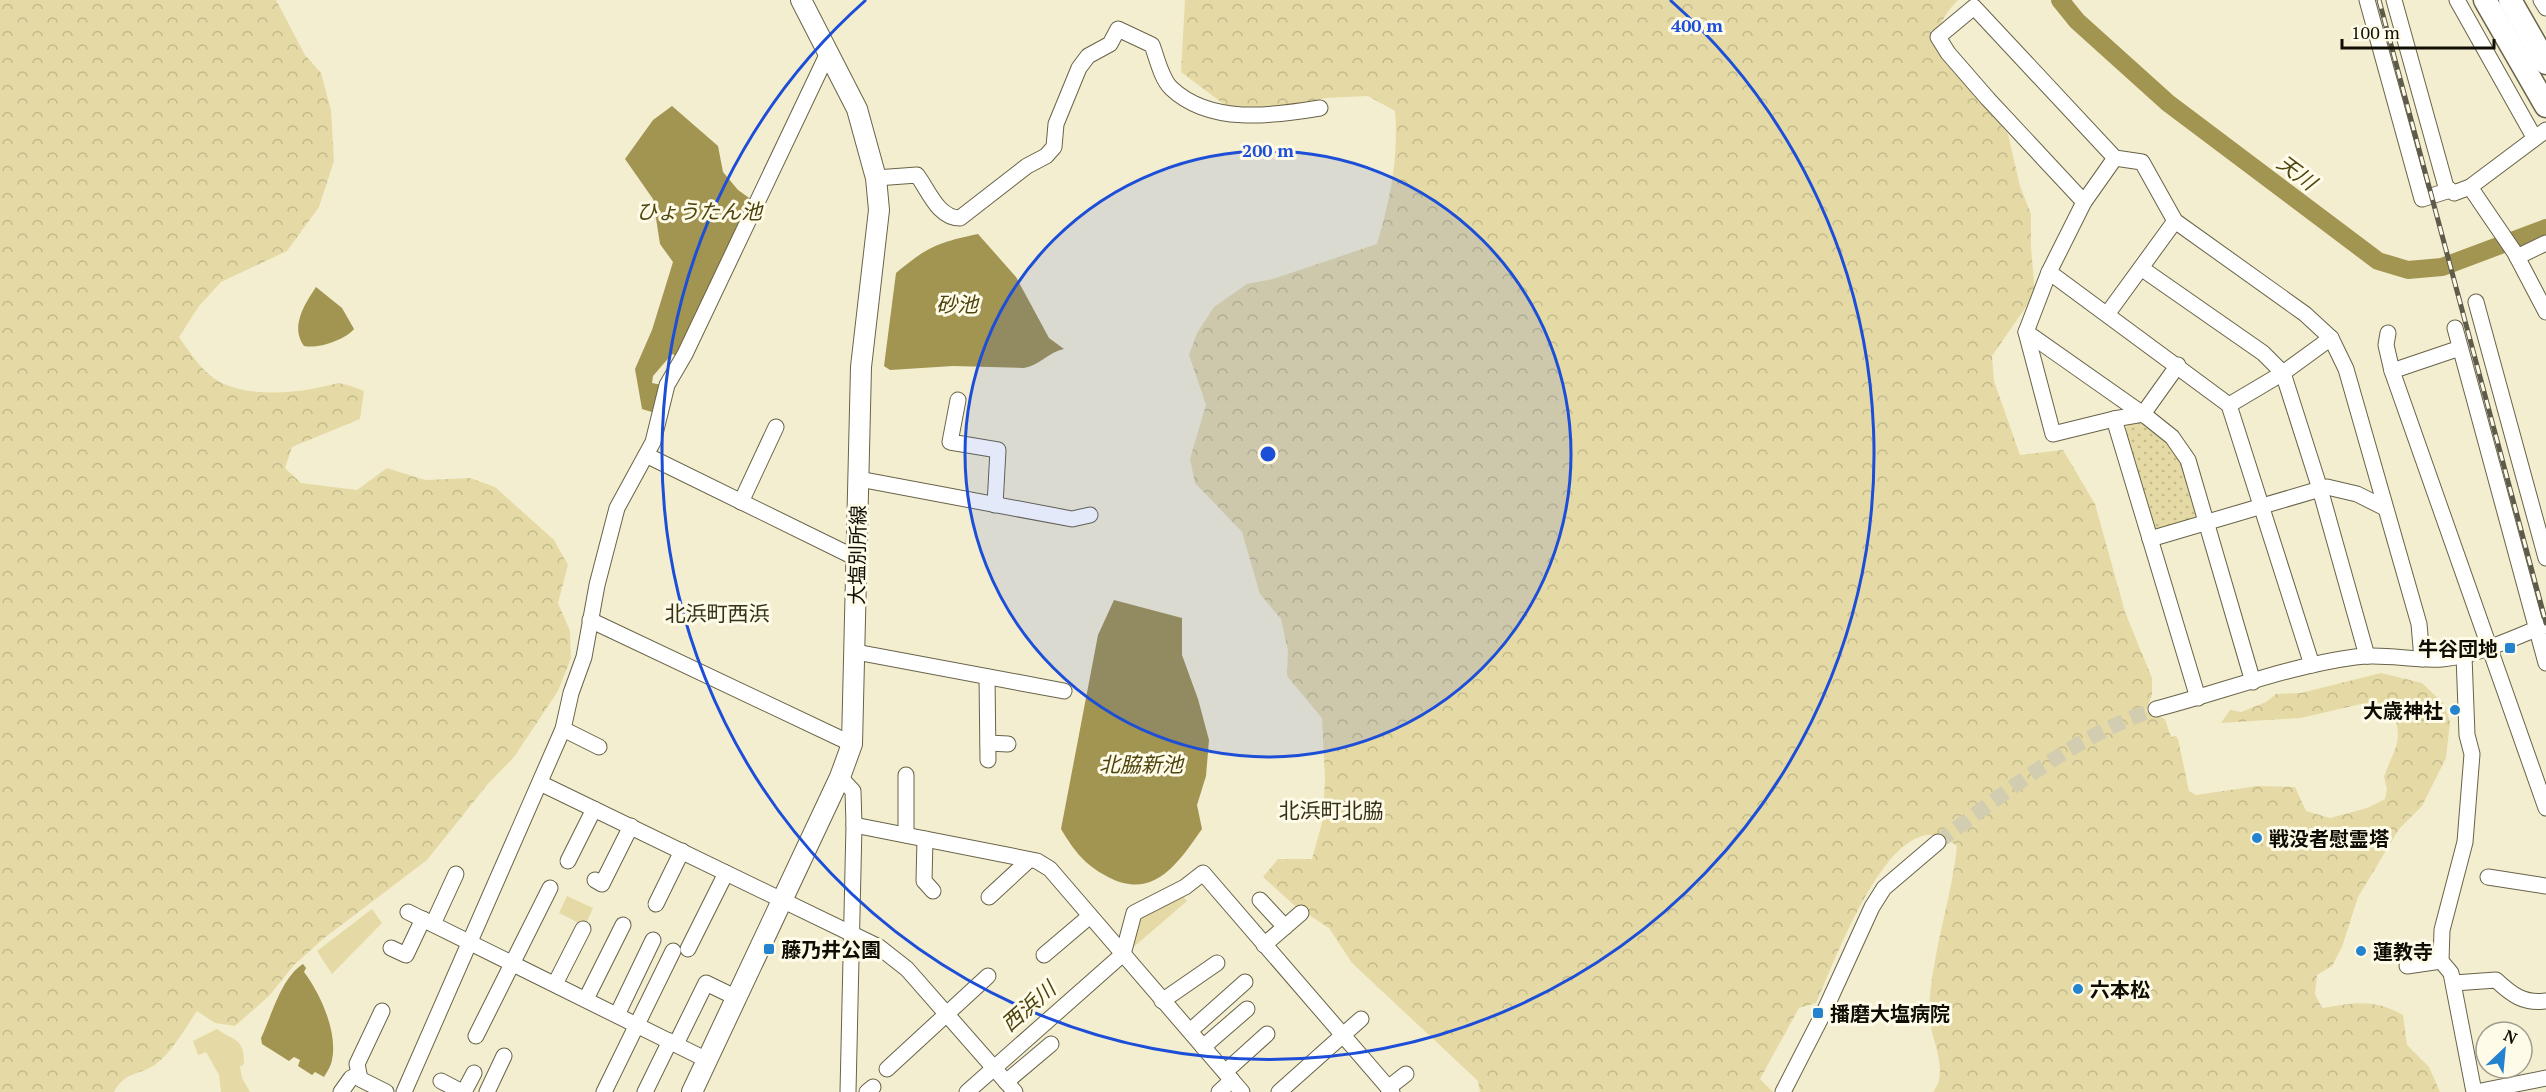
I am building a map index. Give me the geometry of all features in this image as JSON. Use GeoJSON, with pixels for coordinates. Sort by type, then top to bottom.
{"type":"FeatureCollection","features":[{"type":"Feature","properties":{"kind":"highway"},"geometry":{"type":"LineString","coordinates":[[2496,3],[2546,63]]}},
{"type":"Feature","properties":{"kind":"highway"},"geometry":{"type":"LineString","coordinates":[[2496,3],[2546,106]]}},
{"type":"Feature","properties":{"kind":"main road","name":"大塩別所線"},"geometry":{"type":"LineString","coordinates":[[692,1092],[840,777],[852,744],[856,652],[861,367],[879,210],[876,178],[857,109],[801,0]]}},
{"type":"Feature","properties":{"kind":"street"},"geometry":{"type":"LineString","coordinates":[[2367,0],[2422,199],[2450,190]]}},
{"type":"Feature","properties":{"kind":"street"},"geometry":{"type":"LineString","coordinates":[[2394,0],[2446,187],[2454,193],[2473,191],[2540,134],[2457,0]]}},
{"type":"Feature","properties":{"kind":"street"},"geometry":{"type":"LineString","coordinates":[[2541,0],[2546,8]]}},
{"type":"Feature","properties":{"kind":"street"},"geometry":{"type":"LineString","coordinates":[[2084,202],[1947,53],[1938,37],[1974,7],[2115,158],[2142,162],[2175,221],[2305,314],[2331,338],[2346,369],[2419,624],[2422,659]]}},
{"type":"Feature","properties":{"kind":"street"},"geometry":{"type":"LineString","coordinates":[[876,178],[917,175],[941,212],[950,218],[960,218],[1027,166],[1046,156],[1054,147],[1056,124],[1079,68],[1088,56],[1110,44],[1118,29],[1152,45],[1170,87],[1206,108],[1259,115],[1278,115],[1320,108]]}},
{"type":"Feature","properties":{"kind":"street"},"geometry":{"type":"LineString","coordinates":[[404,1092],[563,729],[571,693],[584,657],[590,620],[617,508],[646,456],[655,434],[667,385],[685,354],[828,53]]}},
{"type":"Feature","properties":{"kind":"street"},"geometry":{"type":"LineString","coordinates":[[2115,158],[2084,202],[2049,272],[2026,332],[2053,434],[2143,414],[2178,365]]}},
{"type":"Feature","properties":{"kind":"street"},"geometry":{"type":"LineString","coordinates":[[2473,191],[2516,255],[2546,312]]}},
{"type":"Feature","properties":{"kind":"street"},"geometry":{"type":"LineString","coordinates":[[2108,313],[2175,221]]}},
{"type":"Feature","properties":{"kind":"street"},"geometry":{"type":"LineString","coordinates":[[2516,255],[2546,243]]}},
{"type":"Feature","properties":{"kind":"street"},"geometry":{"type":"LineString","coordinates":[[2141,268],[2262,353],[2283,373],[2320,489],[2367,656]]}},
{"type":"Feature","properties":{"kind":"street"},"geometry":{"type":"LineString","coordinates":[[2049,272],[2108,313],[2229,405],[2264,507],[2312,665]]}},
{"type":"Feature","properties":{"kind":"street"},"geometry":{"type":"LineString","coordinates":[[2476,302],[2546,558]]}},
{"type":"Feature","properties":{"kind":"street"},"geometry":{"type":"LineString","coordinates":[[2455,328],[2541,627],[2546,663]]}},
{"type":"Feature","properties":{"kind":"street"},"geometry":{"type":"LineString","coordinates":[[2026,332],[2143,414],[2172,437],[2188,460],[2253,682]]}},
{"type":"Feature","properties":{"kind":"street"},"geometry":{"type":"LineString","coordinates":[[2388,333],[2386,345],[2392,371],[2546,808]]}},
{"type":"Feature","properties":{"kind":"street"},"geometry":{"type":"LineString","coordinates":[[2229,405],[2283,373],[2331,338]]}},
{"type":"Feature","properties":{"kind":"street"},"geometry":{"type":"LineString","coordinates":[[2392,371],[2460,348]]}},
{"type":"Feature","properties":{"kind":"street"},"geometry":{"type":"LineString","coordinates":[[958,400],[950,442],[998,450],[996,505]]}},
{"type":"Feature","properties":{"kind":"street"},"geometry":{"type":"LineString","coordinates":[[2114,419],[2198,698]]}},
{"type":"Feature","properties":{"kind":"street"},"geometry":{"type":"LineString","coordinates":[[741,502],[776,427]]}},
{"type":"Feature","properties":{"kind":"street"},"geometry":{"type":"LineString","coordinates":[[646,456],[856,558]]}},
{"type":"Feature","properties":{"kind":"street"},"geometry":{"type":"LineString","coordinates":[[859,479],[1072,519],[1090,515]]}},
{"type":"Feature","properties":{"kind":"street"},"geometry":{"type":"LineString","coordinates":[[2150,539],[2327,487],[2357,494],[2385,508]]}},
{"type":"Feature","properties":{"kind":"street"},"geometry":{"type":"LineString","coordinates":[[590,620],[852,744]]}},
{"type":"Feature","properties":{"kind":"street"},"geometry":{"type":"LineString","coordinates":[[2156,709],[2312,665],[2367,656],[2422,659],[2464,656],[2541,627]]}},
{"type":"Feature","properties":{"kind":"street"},"geometry":{"type":"LineString","coordinates":[[856,652],[1064,691]]}},
{"type":"Feature","properties":{"kind":"street"},"geometry":{"type":"LineString","coordinates":[[2464,656],[2467,735],[2472,754],[2465,842],[2442,930],[2441,961],[2451,972],[2454,982],[2475,1092],[2546,1078]]}},
{"type":"Feature","properties":{"kind":"street"},"geometry":{"type":"LineString","coordinates":[[987,677],[985,741],[988,760]]}},
{"type":"Feature","properties":{"kind":"street"},"geometry":{"type":"LineString","coordinates":[[563,729],[599,747]]}},
{"type":"Feature","properties":{"kind":"street"},"geometry":{"type":"LineString","coordinates":[[985,741],[1008,744]]}},
{"type":"Feature","properties":{"kind":"street"},"geometry":{"type":"LineString","coordinates":[[906,775],[906,835]]}},
{"type":"Feature","properties":{"kind":"street"},"geometry":{"type":"LineString","coordinates":[[840,777],[853,791],[854,825],[848,1092]]}},
{"type":"Feature","properties":{"kind":"street"},"geometry":{"type":"LineString","coordinates":[[540,783],[879,947],[900,962],[1011,1087],[1051,1044]]}},
{"type":"Feature","properties":{"kind":"street"},"geometry":{"type":"LineString","coordinates":[[568,861],[594,809]]}},
{"type":"Feature","properties":{"kind":"street"},"geometry":{"type":"LineString","coordinates":[[854,825],[1029,860],[1050,868],[1233,1082]]}},
{"type":"Feature","properties":{"kind":"street"},"geometry":{"type":"LineString","coordinates":[[595,880],[602,884],[631,826]]}},
{"type":"Feature","properties":{"kind":"street"},"geometry":{"type":"LineString","coordinates":[[925,839],[924,881],[933,891]]}},
{"type":"Feature","properties":{"kind":"street"},"geometry":{"type":"LineString","coordinates":[[1783,1092],[1824,1012],[1872,907],[1884,888],[1938,842]]}},
{"type":"Feature","properties":{"kind":"street"},"geometry":{"type":"LineString","coordinates":[[656,903],[682,851]]}},
{"type":"Feature","properties":{"kind":"street"},"geometry":{"type":"LineString","coordinates":[[989,897],[1029,860]]}},
{"type":"Feature","properties":{"kind":"street"},"geometry":{"type":"LineString","coordinates":[[604,1092],[638,1025],[726,873]]}},
{"type":"Feature","properties":{"kind":"street"},"geometry":{"type":"LineString","coordinates":[[967,1092],[1123,954],[1134,913],[1185,887],[1203,873],[1390,1090],[1406,1074]]}},
{"type":"Feature","properties":{"kind":"street"},"geometry":{"type":"LineString","coordinates":[[391,948],[406,955],[456,874]]}},
{"type":"Feature","properties":{"kind":"street"},"geometry":{"type":"LineString","coordinates":[[2488,877],[2546,886]]}},
{"type":"Feature","properties":{"kind":"street"},"geometry":{"type":"LineString","coordinates":[[476,1036],[550,888]]}},
{"type":"Feature","properties":{"kind":"street"},"geometry":{"type":"LineString","coordinates":[[1260,900],[1285,927]]}},
{"type":"Feature","properties":{"kind":"street"},"geometry":{"type":"LineString","coordinates":[[408,912],[707,1060]]}},
{"type":"Feature","properties":{"kind":"street"},"geometry":{"type":"LineString","coordinates":[[1264,945],[1301,913]]}},
{"type":"Feature","properties":{"kind":"street"},"geometry":{"type":"LineString","coordinates":[[1044,955],[1090,916]]}},
{"type":"Feature","properties":{"kind":"street"},"geometry":{"type":"LineString","coordinates":[[586,999],[622,925]]}},
{"type":"Feature","properties":{"kind":"street"},"geometry":{"type":"LineString","coordinates":[[555,984],[583,929]]}},
{"type":"Feature","properties":{"kind":"street"},"geometry":{"type":"LineString","coordinates":[[617,1015],[653,940]]}},
{"type":"Feature","properties":{"kind":"street"},"geometry":{"type":"LineString","coordinates":[[2408,966],[2441,961]]}},
{"type":"Feature","properties":{"kind":"street"},"geometry":{"type":"LineString","coordinates":[[1162,1001],[1217,963]]}},
{"type":"Feature","properties":{"kind":"street"},"geometry":{"type":"LineString","coordinates":[[887,1069],[988,976]]}},
{"type":"Feature","properties":{"kind":"street"},"geometry":{"type":"LineString","coordinates":[[2454,982],[2496,980],[2510,993],[2526,1002],[2546,1001]]}},
{"type":"Feature","properties":{"kind":"street"},"geometry":{"type":"LineString","coordinates":[[1190,1031],[1245,982]]}},
{"type":"Feature","properties":{"kind":"street"},"geometry":{"type":"LineString","coordinates":[[650,1090],[706,983],[737,998]]}},
{"type":"Feature","properties":{"kind":"street"},"geometry":{"type":"LineString","coordinates":[[1203,1047],[1247,1009]]}},
{"type":"Feature","properties":{"kind":"street"},"geometry":{"type":"LineString","coordinates":[[382,1011],[357,1064],[360,1079],[386,1092]]}},
{"type":"Feature","properties":{"kind":"street"},"geometry":{"type":"LineString","coordinates":[[1279,1092],[1361,1019]]}},
{"type":"Feature","properties":{"kind":"street"},"geometry":{"type":"LineString","coordinates":[[1219,1092],[1233,1082],[1267,1034]]}},
{"type":"Feature","properties":{"kind":"street"},"geometry":{"type":"LineString","coordinates":[[487,1092],[504,1056]]}},
{"type":"Feature","properties":{"kind":"street"},"geometry":{"type":"LineString","coordinates":[[441,1081],[463,1092],[474,1073]]}},
{"type":"Feature","properties":{"kind":"street"},"geometry":{"type":"LineString","coordinates":[[341,1092],[351,1078],[358,1075]]}},
{"type":"Feature","properties":{"kind":"green space"},"geometry":{"type":"Polygon","coordinates":[[[0,0],[276,0],[305,55],[321,73],[331,110],[334,161],[319,207],[287,251],[221,282],[199,306],[179,337],[198,364],[217,380],[234,388],[278,393],[338,384],[364,391],[360,419],[292,447],[285,468],[301,483],[357,490],[387,468],[425,480],[470,478],[495,487],[554,540],[568,565],[558,603],[570,631],[571,658],[558,691],[514,757],[487,785],[427,860],[323,939],[294,965],[269,996],[235,1026],[215,1023],[197,1011],[162,1059],[150,1068],[123,1080],[114,1092],[0,1092],[0,0]]]}},
{"type":"Feature","properties":{"kind":"green space"},"geometry":{"type":"Polygon","coordinates":[[[1185,0],[1958,0],[1942,22],[1936,48],[2008,134],[2020,186],[2031,214],[2035,294],[1992,356],[1994,381],[2020,455],[2063,450],[2095,504],[2125,612],[2152,678],[2152,695],[2146,711],[2165,719],[2171,737],[2176,736],[2178,739],[2189,791],[2196,795],[2257,786],[2295,787],[2306,811],[2330,818],[2367,808],[2385,799],[2387,789],[2384,777],[2398,736],[2392,706],[2361,704],[2301,718],[2221,723],[2230,710],[2241,712],[2266,702],[2276,694],[2301,693],[2381,673],[2422,683],[2444,704],[2450,722],[2446,758],[2422,806],[2399,829],[2358,897],[2342,947],[2332,966],[2317,975],[2315,994],[2322,1008],[2363,1003],[2382,1006],[2403,1015],[2407,1045],[2429,1067],[2440,1092],[1933,1092],[1940,1074],[1929,1011],[1933,969],[1957,846],[1942,837],[1932,835],[1913,840],[1895,854],[1878,877],[1847,932],[1816,1003],[1799,1008],[1760,1079],[1773,1092],[1480,1092],[1478,1081],[1352,963],[1329,928],[1295,906],[1263,877],[1278,859],[1312,859],[1323,819],[1325,779],[1322,718],[1287,676],[1288,651],[1281,619],[1260,594],[1242,532],[1195,483],[1190,459],[1206,405],[1189,355],[1197,333],[1214,307],[1247,284],[1273,279],[1377,244],[1392,179],[1396,145],[1395,111],[1368,96],[1325,98],[1269,113],[1225,105],[1181,72],[1185,0]]]}},
{"type":"Feature","properties":{"kind":"green space"},"geometry":{"type":"Polygon","coordinates":[[[2138,420],[2163,434],[2186,473],[2199,516],[2185,525],[2165,531],[2154,530],[2125,430],[2129,422],[2138,420]]]}},
{"type":"Feature","properties":{"kind":"green space"},"geometry":{"type":"Polygon","coordinates":[[[1181,894],[1187,901],[1129,951],[1136,917],[1181,894]]]}},
{"type":"Feature","properties":{"kind":"green space"},"geometry":{"type":"Polygon","coordinates":[[[567,896],[593,908],[585,926],[559,913],[567,896]]]}},
{"type":"Feature","properties":{"kind":"green space"},"geometry":{"type":"Polygon","coordinates":[[[372,909],[382,923],[332,974],[317,951],[372,909]]]}},
{"type":"Feature","properties":{"kind":"green space"},"geometry":{"type":"Polygon","coordinates":[[[217,1029],[240,1044],[244,1055],[244,1064],[240,1067],[242,1078],[250,1092],[221,1092],[219,1075],[206,1052],[198,1055],[193,1041],[217,1029]]]}},
{"type":"Feature","properties":{"kind":"water","name":"ひょうたん池"},"geometry":{"type":"Polygon","coordinates":[[[672,106],[718,146],[723,172],[738,190],[752,200],[677,356],[672,354],[653,376],[652,383],[662,385],[655,413],[642,409],[635,369],[652,330],[673,262],[660,244],[653,199],[625,159],[653,120],[672,106]]]}},
{"type":"Feature","properties":{"kind":"water","name":"砂池"},"geometry":{"type":"Polygon","coordinates":[[[978,234],[1016,277],[1049,338],[1064,349],[1024,368],[953,366],[890,370],[884,366],[896,273],[916,257],[934,247],[978,234]]]}},
{"type":"Feature","properties":{"kind":"water"},"geometry":{"type":"Polygon","coordinates":[[[316,287],[342,308],[354,329],[331,343],[310,347],[304,346],[300,339],[298,324],[303,309],[316,287]]]}},
{"type":"Feature","properties":{"kind":"water","name":"北脇新池"},"geometry":{"type":"Polygon","coordinates":[[[1114,600],[1182,618],[1182,655],[1198,699],[1209,740],[1206,776],[1197,805],[1202,829],[1184,854],[1163,875],[1139,884],[1124,883],[1092,867],[1076,851],[1061,829],[1098,635],[1114,600]]]}},
{"type":"Feature","properties":{"kind":"water"},"geometry":{"type":"Polygon","coordinates":[[[303,964],[306,968],[304,972],[316,991],[330,1025],[332,1060],[324,1077],[315,1072],[312,1075],[298,1066],[300,1060],[294,1057],[289,1061],[262,1044],[261,1038],[283,988],[295,970],[303,964]]]}},
{"type":"Feature","properties":{"kind":"waterway","name":"天川"},"geometry":{"type":"LineString","coordinates":[[2060,0],[2077,21],[2168,103],[2378,261],[2408,270],[2442,267],[2546,228]]}},
{"type":"Feature","properties":{"kind":"tunnel"},"geometry":{"type":"LineString","coordinates":[[1938,842],[2042,766],[2098,734],[2156,709]]}},
{"type":"Feature","properties":{"kind":"railway"},"geometry":{"type":"LineString","coordinates":[[2379,0],[2546,623]]}},
{"type":"Feature","properties":{"kind":"place","name":"牛谷団地"},"geometry":{"type":"Point","coordinates":[2510,648]}},
{"type":"Feature","properties":{"kind":"place","name":"大歳神社"},"geometry":{"type":"Point","coordinates":[2455,710]}},
{"type":"Feature","properties":{"kind":"place","name":"戦没者慰霊塔"},"geometry":{"type":"Point","coordinates":[2257,838]}},
{"type":"Feature","properties":{"kind":"place","name":"藤乃井公園"},"geometry":{"type":"Point","coordinates":[769,949]}},
{"type":"Feature","properties":{"kind":"place","name":"蓮教寺"},"geometry":{"type":"Point","coordinates":[2361,951]}},
{"type":"Feature","properties":{"kind":"place","name":"六本松"},"geometry":{"type":"Point","coordinates":[2078,989]}},
{"type":"Feature","properties":{"kind":"place","name":"播磨大塩病院"},"geometry":{"type":"Point","coordinates":[1818,1013]}},
{"type":"Feature","properties":{"kind":"district","name":"北浜町西浜"},"geometry":{"type":"Point","coordinates":[717,613]}},
{"type":"Feature","properties":{"kind":"district","name":"北浜町北脇"},"geometry":{"type":"Point","coordinates":[1331,810]}},
{"type":"Feature","properties":{"kind":"water label","name":"西浜川"},"geometry":{"type":"Point","coordinates":[1028,1006]}}]}
